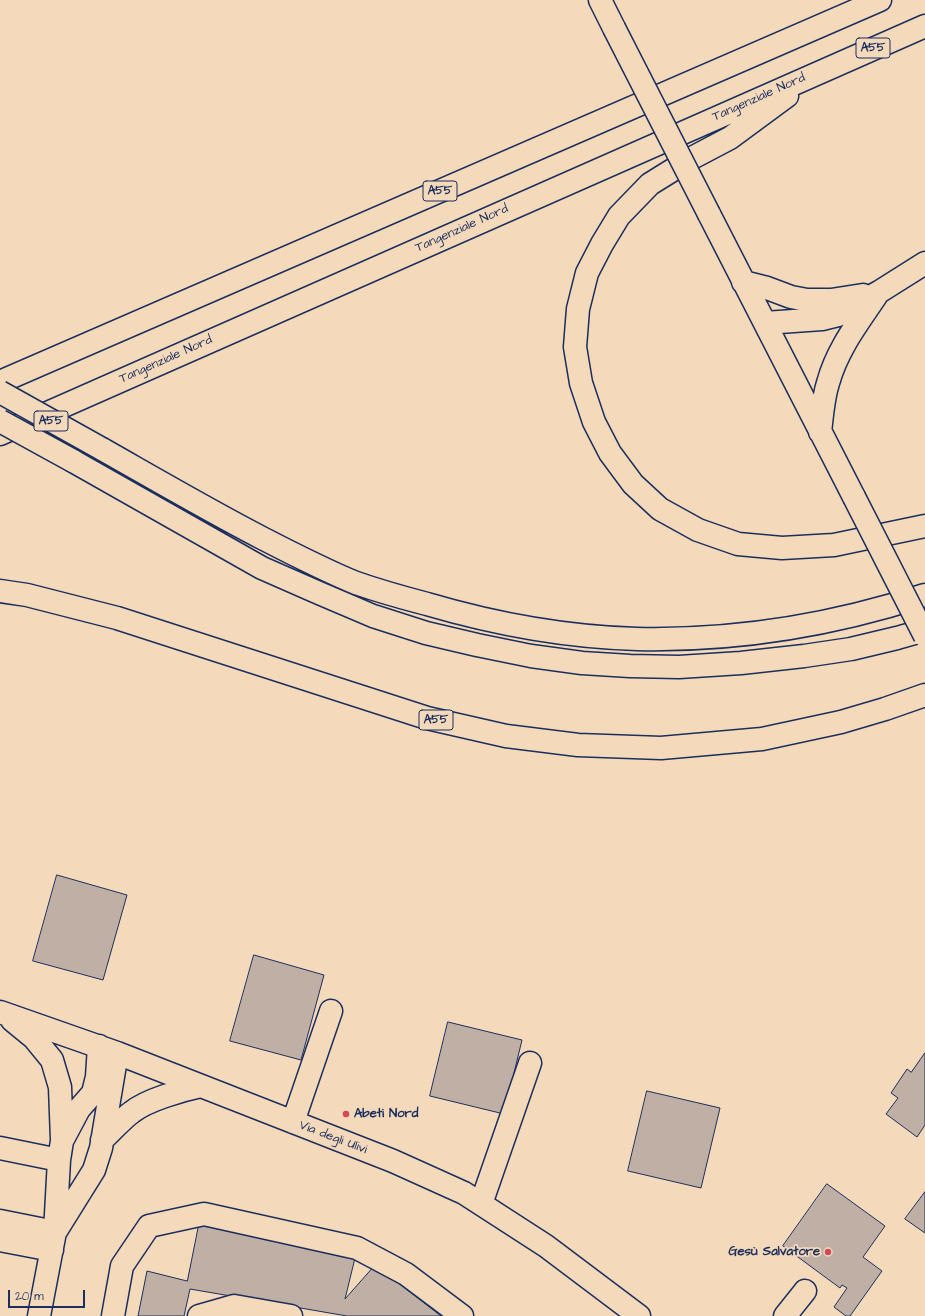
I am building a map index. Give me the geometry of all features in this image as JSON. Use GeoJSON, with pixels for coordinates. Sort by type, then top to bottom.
{"type":"FeatureCollection","features":[{"type":"Feature","properties":{"kind":"main road"},"geometry":{"type":"LineString","coordinates":[[600,0],[925,636]]}},
{"type":"Feature","properties":{"kind":"main road","name":"A55"},"geometry":{"type":"LineString","coordinates":[[0,382],[880,0]]}},
{"type":"Feature","properties":{"kind":"main road","name":"Tangenziale Nord"},"geometry":{"type":"LineString","coordinates":[[0,434],[820,71],[925,26]]}},
{"type":"Feature","properties":{"kind":"main road"},"geometry":{"type":"LineString","coordinates":[[820,71],[730,138],[692,158],[650,184],[619,216],[602,244],[587,274],[578,309],[575,347],[581,383],[594,422],[610,453],[633,484],[660,509],[698,530],[738,544],[782,548],[834,546],[925,526]]}},
{"type":"Feature","properties":{"kind":"main road"},"geometry":{"type":"LineString","coordinates":[[765,323],[822,319],[838,315],[879,292],[925,263]]}},
{"type":"Feature","properties":{"kind":"main road"},"geometry":{"type":"LineString","coordinates":[[743,282],[767,288],[791,297],[807,300],[831,300],[879,292]]}},
{"type":"Feature","properties":{"kind":"main road"},"geometry":{"type":"LineString","coordinates":[[820,432],[827,383],[837,357],[845,341],[879,292]]}},
{"type":"Feature","properties":{"kind":"main road","name":"A55"},"geometry":{"type":"LineString","coordinates":[[0,392],[224,519],[304,561],[357,583],[458,613],[537,628],[592,636],[638,639],[732,635],[788,628],[874,611],[925,595]]}},
{"type":"Feature","properties":{"kind":"main road"},"geometry":{"type":"LineString","coordinates":[[0,421],[262,568],[373,616],[426,633],[523,655],[582,663],[630,666],[679,667],[718,665],[804,656],[851,649],[925,630]]}},
{"type":"Feature","properties":{"kind":"main road","name":"A55"},"geometry":{"type":"LineString","coordinates":[[0,591],[27,595],[117,618],[427,718],[506,736],[578,745],[661,748],[762,740],[842,722],[925,695]]}},
{"type":"Feature","properties":{"kind":"main road"},"geometry":{"type":"LineString","coordinates":[[293,1122],[331,1011]]}},
{"type":"Feature","properties":{"kind":"main road"},"geometry":{"type":"LineString","coordinates":[[2,1012],[34,1038],[52,1060],[60,1087],[60,1150],[54,1241],[39,1316]]}},
{"type":"Feature","properties":{"kind":"main road","name":"Via degli Ulivi"},"geometry":{"type":"LineString","coordinates":[[2,1012],[108,1050],[393,1161],[464,1193],[546,1246],[639,1316]]}},
{"type":"Feature","properties":{"kind":"main road"},"geometry":{"type":"LineString","coordinates":[[60,1150],[79,1109],[93,1093],[108,1050]]}},
{"type":"Feature","properties":{"kind":"main road"},"geometry":{"type":"LineString","coordinates":[[54,1241],[94,1170],[102,1140],[108,1050]]}},
{"type":"Feature","properties":{"kind":"main road"},"geometry":{"type":"LineString","coordinates":[[481,1204],[530,1063]]}},
{"type":"Feature","properties":{"kind":"main road"},"geometry":{"type":"LineString","coordinates":[[102,1140],[133,1112],[154,1101],[175,1093],[201,1086]]}},
{"type":"Feature","properties":{"kind":"main road"},"geometry":{"type":"LineString","coordinates":[[0,1148],[60,1150]]}},
{"type":"Feature","properties":{"kind":"main road"},"geometry":{"type":"LineString","coordinates":[[113,1316],[122,1266],[149,1226],[204,1214],[357,1248],[406,1274],[462,1316]]}},
{"type":"Feature","properties":{"kind":"main road"},"geometry":{"type":"LineString","coordinates":[[0,1221],[54,1241]]}},
{"type":"Feature","properties":{"kind":"main road"},"geometry":{"type":"LineString","coordinates":[[0,1240],[54,1241]]}},
{"type":"Feature","properties":{"kind":"main road"},"geometry":{"type":"LineString","coordinates":[[785,1316],[805,1291]]}},
{"type":"Feature","properties":{"kind":"main road"},"geometry":{"type":"LineString","coordinates":[[199,1316],[234,1306],[291,1316]]}},
{"type":"Feature","properties":{"kind":"building"},"geometry":{"type":"Polygon","coordinates":[[[57,875],[127,895],[103,980],[33,961],[57,875]]]}},
{"type":"Feature","properties":{"kind":"building"},"geometry":{"type":"Polygon","coordinates":[[[254,955],[324,975],[301,1060],[230,1041],[254,955]]]}},
{"type":"Feature","properties":{"kind":"building"},"geometry":{"type":"Polygon","coordinates":[[[448,1022],[522,1040],[504,1114],[430,1096],[448,1022]]]}},
{"type":"Feature","properties":{"kind":"building"},"geometry":{"type":"Polygon","coordinates":[[[925,1053],[925,1125],[917,1137],[886,1114],[898,1098],[891,1093],[907,1069],[911,1072],[925,1053]]]}},
{"type":"Feature","properties":{"kind":"building"},"geometry":{"type":"Polygon","coordinates":[[[647,1091],[720,1108],[701,1188],[628,1171],[647,1091]]]}},
{"type":"Feature","properties":{"kind":"building","name":"Gesù Salvatore"},"geometry":{"type":"Polygon","coordinates":[[[827,1184],[885,1226],[863,1257],[882,1271],[850,1316],[846,1316],[834,1307],[847,1288],[842,1285],[840,1288],[783,1246],[827,1184]]]}},
{"type":"Feature","properties":{"kind":"building"},"geometry":{"type":"Polygon","coordinates":[[[925,1192],[925,1233],[905,1219],[925,1192]]]}},
{"type":"Feature","properties":{"kind":"building"},"geometry":{"type":"Polygon","coordinates":[[[199,1225],[355,1258],[345,1299],[375,1265],[441,1316],[347,1316],[190,1289],[184,1316],[138,1316],[147,1271],[187,1281],[199,1225]]]}},
{"type":"Feature","properties":{"kind":"place","name":"Abeti Nord"},"geometry":{"type":"Point","coordinates":[346,1114]}},
{"type":"Feature","properties":{"kind":"place","name":"Gesù Salvatore"},"geometry":{"type":"Point","coordinates":[828,1252]}}]}
